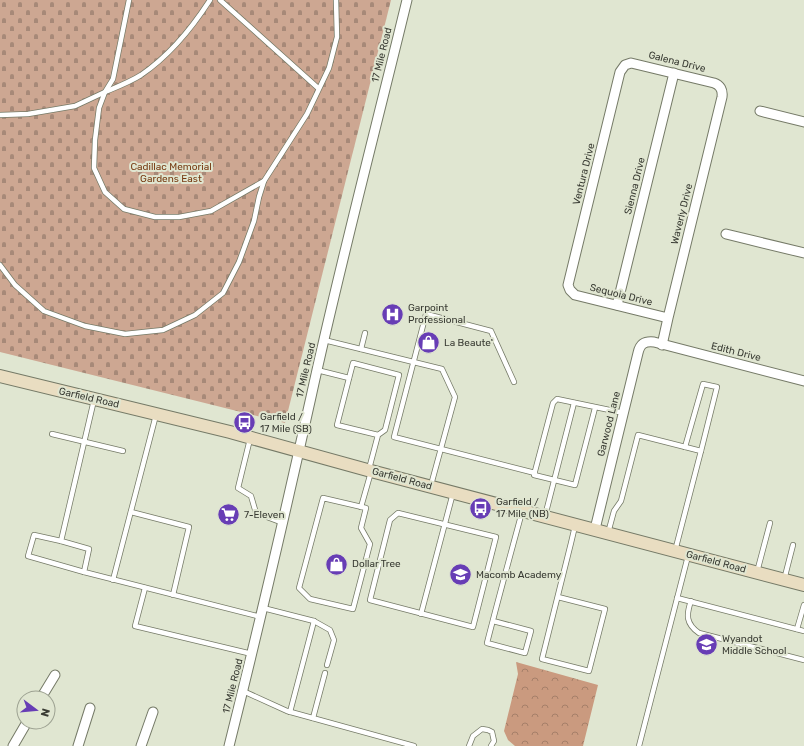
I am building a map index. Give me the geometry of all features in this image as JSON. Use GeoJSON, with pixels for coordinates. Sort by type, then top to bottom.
{"type":"FeatureCollection","features":[{"type":"Feature","properties":{"kind":"main road","name":"Garfield Road"},"geometry":{"type":"LineString","coordinates":[[0,376],[94,400],[156,413],[804,585]]}},
{"type":"Feature","properties":{"kind":"street","name":"17 Mile Road"},"geometry":{"type":"LineString","coordinates":[[229,746],[300,452],[324,340],[407,0]]}},
{"type":"Feature","properties":{"kind":"street","name":"Galena Drive"},"geometry":{"type":"LineString","coordinates":[[625,65],[635,63],[674,72],[714,82],[722,89]]}},
{"type":"Feature","properties":{"kind":"street","name":"Ventura Drive"},"geometry":{"type":"LineString","coordinates":[[570,290],[569,280],[620,72],[625,65]]}},
{"type":"Feature","properties":{"kind":"street","name":"Sienna Drive"},"geometry":{"type":"LineString","coordinates":[[617,305],[674,72]]}},
{"type":"Feature","properties":{"kind":"street","name":"Waverly Drive"},"geometry":{"type":"LineString","coordinates":[[662,345],[722,97],[722,89]]}},
{"type":"Feature","properties":{"kind":"street"},"geometry":{"type":"LineString","coordinates":[[760,111],[804,122]]}},
{"type":"Feature","properties":{"kind":"street"},"geometry":{"type":"LineString","coordinates":[[726,234],[804,253]]}},
{"type":"Feature","properties":{"kind":"street","name":"Sequoia Drive"},"geometry":{"type":"LineString","coordinates":[[570,290],[575,295],[668,318]]}},
{"type":"Feature","properties":{"kind":"street","name":"Garwood Lane"},"geometry":{"type":"LineString","coordinates":[[594,530],[640,346],[649,342],[662,345]]}},
{"type":"Feature","properties":{"kind":"street","name":"Edith Drive"},"geometry":{"type":"LineString","coordinates":[[662,345],[804,381]]}},
{"type":"Feature","properties":{"kind":"street"},"geometry":{"type":"LineString","coordinates":[[46,690],[55,675]]}},
{"type":"Feature","properties":{"kind":"street"},"geometry":{"type":"LineString","coordinates":[[78,746],[90,708]]}},
{"type":"Feature","properties":{"kind":"street"},"geometry":{"type":"LineString","coordinates":[[141,746],[153,712]]}},
{"type":"Feature","properties":{"kind":"street"},"geometry":{"type":"LineString","coordinates":[[13,746],[22,730]]}},
{"type":"Feature","properties":{"kind":"lane"},"geometry":{"type":"LineString","coordinates":[[129,0],[113,79],[105,92],[99,108],[95,140],[94,168],[104,192],[124,209],[155,217],[178,217],[211,211],[264,181]]}},
{"type":"Feature","properties":{"kind":"lane"},"geometry":{"type":"LineString","coordinates":[[0,115],[28,114],[74,106],[141,74],[174,47],[198,20],[210,0]]}},
{"type":"Feature","properties":{"kind":"lane"},"geometry":{"type":"LineString","coordinates":[[220,0],[318,88]]}},
{"type":"Feature","properties":{"kind":"lane"},"geometry":{"type":"LineString","coordinates":[[0,265],[15,285],[44,311],[85,326],[125,334],[163,330],[195,315],[223,293],[239,262],[254,221],[264,181],[307,114],[318,88],[329,68],[337,37],[336,0]]}},
{"type":"Feature","properties":{"kind":"lane"},"geometry":{"type":"LineString","coordinates":[[514,382],[491,331],[426,314],[394,437],[535,473],[534,475],[575,486],[595,408]]}},
{"type":"Feature","properties":{"kind":"lane"},"geometry":{"type":"LineString","coordinates":[[361,349],[365,333]]}},
{"type":"Feature","properties":{"kind":"lane"},"geometry":{"type":"LineString","coordinates":[[324,340],[442,369],[455,397],[431,487]]}},
{"type":"Feature","properties":{"kind":"lane"},"geometry":{"type":"LineString","coordinates":[[361,507],[378,435],[385,430],[399,375],[353,363],[337,425],[378,435]]}},
{"type":"Feature","properties":{"kind":"lane"},"geometry":{"type":"LineString","coordinates":[[317,370],[349,378]]}},
{"type":"Feature","properties":{"kind":"lane"},"geometry":{"type":"LineString","coordinates":[[675,551],[717,387],[703,384],[685,447]]}},
{"type":"Feature","properties":{"kind":"lane"},"geometry":{"type":"LineString","coordinates":[[535,473],[553,403],[558,399],[624,413]]}},
{"type":"Feature","properties":{"kind":"lane"},"geometry":{"type":"LineString","coordinates":[[61,541],[94,400]]}},
{"type":"Feature","properties":{"kind":"lane"},"geometry":{"type":"LineString","coordinates":[[545,516],[574,403]]}},
{"type":"Feature","properties":{"kind":"lane"},"geometry":{"type":"LineString","coordinates":[[113,580],[156,413]]}},
{"type":"Feature","properties":{"kind":"lane"},"geometry":{"type":"LineString","coordinates":[[52,434],[123,451]]}},
{"type":"Feature","properties":{"kind":"lane"},"geometry":{"type":"LineString","coordinates":[[608,533],[614,511],[621,501],[638,435],[701,451]]}},
{"type":"Feature","properties":{"kind":"lane"},"geometry":{"type":"LineString","coordinates":[[251,438],[238,488],[251,496],[256,513],[283,523]]}},
{"type":"Feature","properties":{"kind":"lane"},"geometry":{"type":"LineString","coordinates":[[421,614],[453,493]]}},
{"type":"Feature","properties":{"kind":"lane"},"geometry":{"type":"LineString","coordinates":[[323,498],[361,507],[366,508],[361,528],[370,544],[353,609],[310,599],[299,588],[323,498]]}},
{"type":"Feature","properties":{"kind":"lane"},"geometry":{"type":"LineString","coordinates":[[493,621],[531,631],[525,653],[487,644],[493,621],[522,510]]}},
{"type":"Feature","properties":{"kind":"lane"},"geometry":{"type":"LineString","coordinates":[[131,512],[189,527],[173,595]]}},
{"type":"Feature","properties":{"kind":"lane"},"geometry":{"type":"LineString","coordinates":[[398,513],[496,537],[473,627],[421,614],[370,600],[390,520],[398,513]]}},
{"type":"Feature","properties":{"kind":"lane"},"geometry":{"type":"LineString","coordinates":[[757,573],[770,523]]}},
{"type":"Feature","properties":{"kind":"lane"},"geometry":{"type":"LineString","coordinates":[[558,597],[605,609],[589,671],[542,659],[576,525]]}},
{"type":"Feature","properties":{"kind":"lane"},"geometry":{"type":"LineString","coordinates":[[84,572],[89,549],[34,535],[28,556],[84,572],[113,580],[173,595],[262,613],[314,621],[330,630],[334,640],[327,665]]}},
{"type":"Feature","properties":{"kind":"lane"},"geometry":{"type":"LineString","coordinates":[[784,580],[793,544]]}},
{"type":"Feature","properties":{"kind":"lane"},"geometry":{"type":"LineString","coordinates":[[639,746],[688,554]]}},
{"type":"Feature","properties":{"kind":"lane"},"geometry":{"type":"LineString","coordinates":[[145,588],[135,626],[252,654]]}},
{"type":"Feature","properties":{"kind":"lane"},"geometry":{"type":"LineString","coordinates":[[677,598],[804,630]]}},
{"type":"Feature","properties":{"kind":"lane"},"geometry":{"type":"LineString","coordinates":[[691,601],[687,616],[689,624],[699,633],[804,660]]}},
{"type":"Feature","properties":{"kind":"lane"},"geometry":{"type":"LineString","coordinates":[[797,629],[804,605]]}},
{"type":"Feature","properties":{"kind":"lane"},"geometry":{"type":"LineString","coordinates":[[290,712],[314,621]]}},
{"type":"Feature","properties":{"kind":"lane"},"geometry":{"type":"LineString","coordinates":[[313,718],[325,673]]}},
{"type":"Feature","properties":{"kind":"lane"},"geometry":{"type":"LineString","coordinates":[[243,691],[290,712],[414,746]]}},
{"type":"Feature","properties":{"kind":"lane"},"geometry":{"type":"LineString","coordinates":[[469,746],[473,736],[482,729],[492,732],[494,741],[491,746]]}},
{"type":"Feature","properties":{"kind":"green space","name":"Cadillac Memorial Gardens East"},"geometry":{"type":"Polygon","coordinates":[[[0,0],[391,0],[285,423],[0,352],[0,0]]]}},
{"type":"Feature","properties":{"kind":"green space"},"geometry":{"type":"Polygon","coordinates":[[[516,662],[598,685],[583,746],[515,746],[508,740],[504,731],[518,674],[516,662]]]}},
{"type":"Feature","properties":{"kind":"place","name":"Garpoint Professional"},"geometry":{"type":"Point","coordinates":[393,314]}},
{"type":"Feature","properties":{"kind":"place","name":"La Beaute'"},"geometry":{"type":"Point","coordinates":[429,343]}},
{"type":"Feature","properties":{"kind":"place","name":"Garfield / 17 Mile (SB)"},"geometry":{"type":"Point","coordinates":[244,423]}},
{"type":"Feature","properties":{"kind":"place","name":"Garfield / 17 Mile (NB)"},"geometry":{"type":"Point","coordinates":[481,508]}},
{"type":"Feature","properties":{"kind":"place","name":"7-Eleven"},"geometry":{"type":"Point","coordinates":[228,515]}},
{"type":"Feature","properties":{"kind":"place","name":"Dollar Tree"},"geometry":{"type":"Point","coordinates":[336,564]}},
{"type":"Feature","properties":{"kind":"place","name":"Macomb Academy"},"geometry":{"type":"Point","coordinates":[460,575]}},
{"type":"Feature","properties":{"kind":"place","name":"Wyandot Middle School"},"geometry":{"type":"Point","coordinates":[706,645]}}]}
